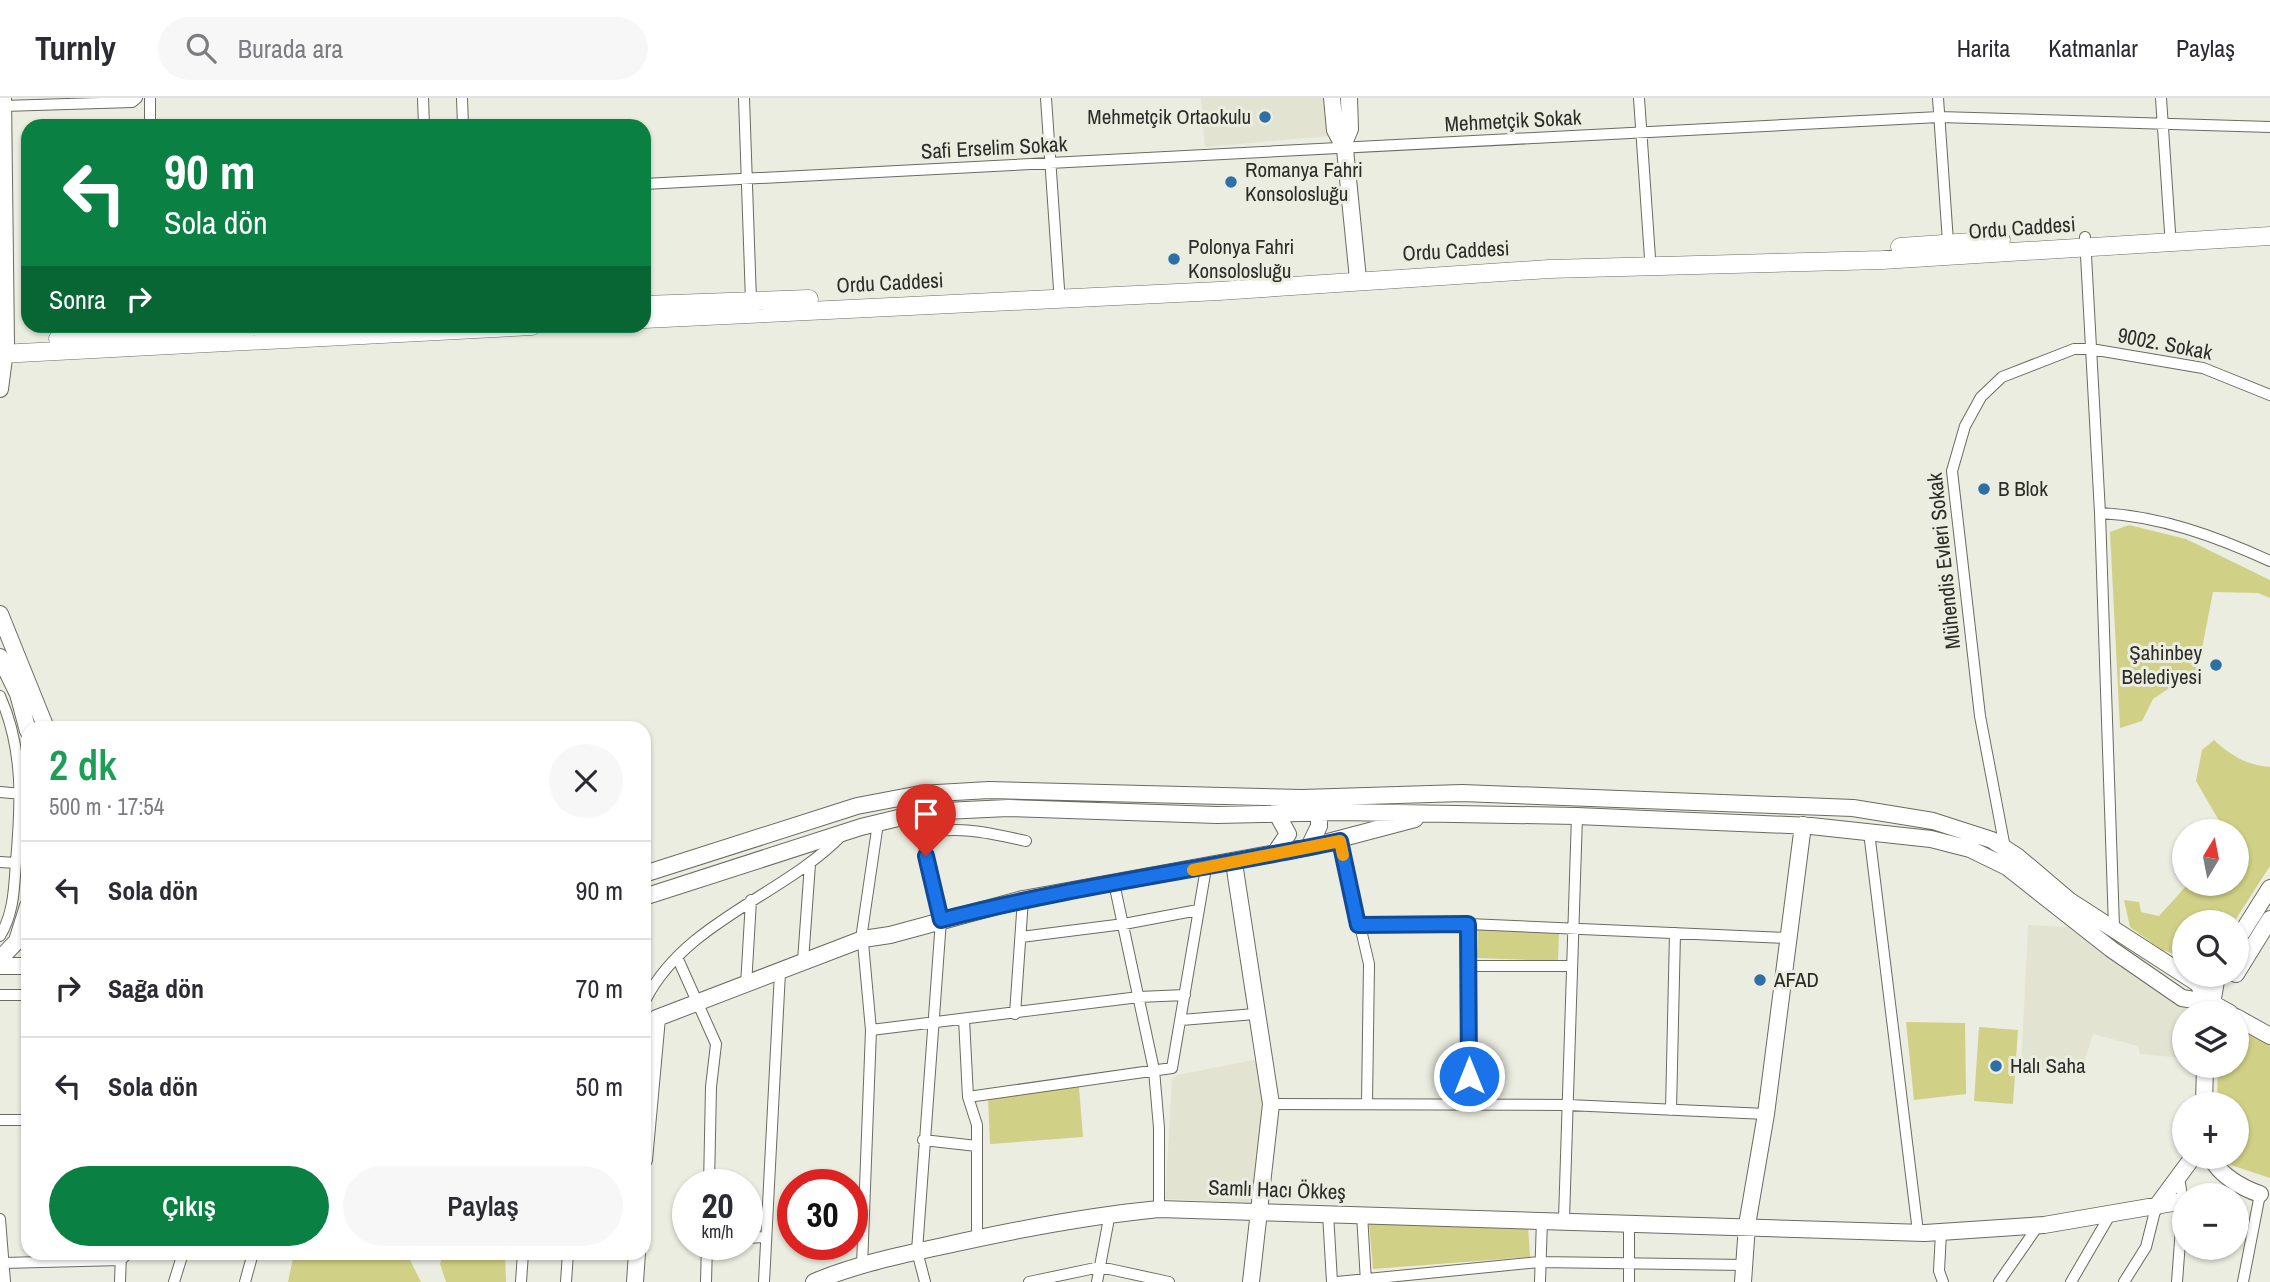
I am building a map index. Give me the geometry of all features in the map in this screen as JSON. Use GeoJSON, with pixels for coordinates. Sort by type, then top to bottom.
{"type":"FeatureCollection","features":[{"type":"Feature","properties":{"kind":"main road","name":"Ordu Caddesi"},"geometry":{"type":"LineString","coordinates":[[651,319],[1219,291],[1357,275],[1882,260],[2170,232],[2270,228]]}},
{"type":"Feature","properties":{"kind":"main road","name":"Ordu Caddesi"},"geometry":{"type":"LineString","coordinates":[[651,305],[1263,280],[1650,258],[1876,249],[1948,242],[2086,242],[2270,236]]}},
{"type":"Feature","properties":{"kind":"main road"},"geometry":{"type":"LineString","coordinates":[[3,348],[117,333]]}},
{"type":"Feature","properties":{"kind":"main road"},"geometry":{"type":"LineString","coordinates":[[3,348],[364,333]]}},
{"type":"Feature","properties":{"kind":"street"},"geometry":{"type":"LineString","coordinates":[[0,389],[3,348],[3,102],[132,102],[137,98]]}},
{"type":"Feature","properties":{"kind":"street"},"geometry":{"type":"LineString","coordinates":[[150,98],[150,119]]}},
{"type":"Feature","properties":{"kind":"street"},"geometry":{"type":"LineString","coordinates":[[423,98],[424,119]]}},
{"type":"Feature","properties":{"kind":"street"},"geometry":{"type":"LineString","coordinates":[[462,98],[463,119]]}},
{"type":"Feature","properties":{"kind":"street"},"geometry":{"type":"LineString","coordinates":[[744,98],[749,178],[751,301]]}},
{"type":"Feature","properties":{"kind":"street"},"geometry":{"type":"LineString","coordinates":[[1046,98],[1059,289]]}},
{"type":"Feature","properties":{"kind":"street"},"geometry":{"type":"LineString","coordinates":[[1332,98],[1335,130],[1344,146],[1357,275]]}},
{"type":"Feature","properties":{"kind":"street"},"geometry":{"type":"LineString","coordinates":[[1344,146],[1350,129],[1349,98]]}},
{"type":"Feature","properties":{"kind":"street"},"geometry":{"type":"LineString","coordinates":[[1639,98],[1650,258]]}},
{"type":"Feature","properties":{"kind":"street"},"geometry":{"type":"LineString","coordinates":[[1938,98],[1948,242]]}},
{"type":"Feature","properties":{"kind":"street"},"geometry":{"type":"LineString","coordinates":[[2161,98],[2170,232]]}},
{"type":"Feature","properties":{"kind":"street","name":"Mehmetçik Sokak"},"geometry":{"type":"LineString","coordinates":[[1344,146],[1939,117],[2270,127]]}},
{"type":"Feature","properties":{"kind":"street","name":"Safi Erselim Sokak"},"geometry":{"type":"LineString","coordinates":[[651,184],[1050,165],[1344,146]]}},
{"type":"Feature","properties":{"kind":"street"},"geometry":{"type":"LineString","coordinates":[[2086,242],[2086,298],[2100,513],[2114,928]]}},
{"type":"Feature","properties":{"kind":"street","name":"Mühendis Evleri Sokak"},"geometry":{"type":"LineString","coordinates":[[2005,848],[1980,716],[1954,463],[1965,426],[1981,397],[2001,377],[2074,349],[2091,349]]}},
{"type":"Feature","properties":{"kind":"street","name":"9002. Sokak"},"geometry":{"type":"LineString","coordinates":[[2091,349],[2203,368],[2270,395]]}},
{"type":"Feature","properties":{"kind":"street"},"geometry":{"type":"LineString","coordinates":[[2100,513],[2135,515],[2170,523],[2270,561]]}},
{"type":"Feature","properties":{"kind":"street"},"geometry":{"type":"LineString","coordinates":[[0,614],[43,721]]}},
{"type":"Feature","properties":{"kind":"street"},"geometry":{"type":"LineString","coordinates":[[0,657],[18,694],[25,721]]}},
{"type":"Feature","properties":{"kind":"street"},"geometry":{"type":"LineString","coordinates":[[0,696],[17,743],[21,784]]}},
{"type":"Feature","properties":{"kind":"street"},"geometry":{"type":"LineString","coordinates":[[651,872],[858,806],[920,794],[1069,790],[1433,814],[1577,816],[1804,825],[1931,839],[1970,849],[2007,867],[2111,949],[2182,998],[2191,1001]]}},
{"type":"Feature","properties":{"kind":"street"},"geometry":{"type":"LineString","coordinates":[[0,792],[21,794]]}},
{"type":"Feature","properties":{"kind":"street"},"geometry":{"type":"LineString","coordinates":[[651,895],[845,832],[923,812],[1007,808],[1217,815],[1277,814],[1319,805],[1462,793],[1853,808],[1967,830],[2005,848],[2070,901],[2197,983],[2207,1001]]}},
{"type":"Feature","properties":{"kind":"street"},"geometry":{"type":"LineString","coordinates":[[1309,847],[1318,826],[1319,805]]}},
{"type":"Feature","properties":{"kind":"street"},"geometry":{"type":"LineString","coordinates":[[1,934],[12,907],[21,806]]}},
{"type":"Feature","properties":{"kind":"street"},"geometry":{"type":"LineString","coordinates":[[1275,853],[1288,834],[1277,814]]}},
{"type":"Feature","properties":{"kind":"street"},"geometry":{"type":"LineString","coordinates":[[657,1018],[863,939],[1023,899],[1234,863],[1340,841],[1433,814]]}},
{"type":"Feature","properties":{"kind":"street"},"geometry":{"type":"LineString","coordinates":[[1564,1219],[1571,930],[1577,816]]}},
{"type":"Feature","properties":{"kind":"street"},"geometry":{"type":"LineString","coordinates":[[862,1266],[871,1030],[863,939],[866,895],[878,823]]}},
{"type":"Feature","properties":{"kind":"street"},"geometry":{"type":"LineString","coordinates":[[1743,1282],[1747,1225],[1766,1114],[1787,938],[1804,825]]}},
{"type":"Feature","properties":{"kind":"street"},"geometry":{"type":"LineString","coordinates":[[925,1282],[917,1251],[941,920],[921,834],[943,829],[964,829],[1026,841]]}},
{"type":"Feature","properties":{"kind":"street"},"geometry":{"type":"LineString","coordinates":[[1869,831],[1918,1233]]}},
{"type":"Feature","properties":{"kind":"street"},"geometry":{"type":"LineString","coordinates":[[651,988],[677,957],[751,900],[810,863],[845,832]]}},
{"type":"Feature","properties":{"kind":"street"},"geometry":{"type":"LineString","coordinates":[[1340,841],[1369,964],[1367,1103]]}},
{"type":"Feature","properties":{"kind":"street"},"geometry":{"type":"LineString","coordinates":[[0,862],[16,863]]}},
{"type":"Feature","properties":{"kind":"street"},"geometry":{"type":"LineString","coordinates":[[803,961],[810,863]]}},
{"type":"Feature","properties":{"kind":"street"},"geometry":{"type":"LineString","coordinates":[[1234,863],[1255,1014],[1271,1104],[1251,1282]]}},
{"type":"Feature","properties":{"kind":"street"},"geometry":{"type":"LineString","coordinates":[[968,1097],[1172,1068],[1206,867]]}},
{"type":"Feature","properties":{"kind":"street"},"geometry":{"type":"LineString","coordinates":[[1114,883],[1154,1070],[1160,1128],[1159,1209]]}},
{"type":"Feature","properties":{"kind":"street"},"geometry":{"type":"LineString","coordinates":[[2249,921],[2270,888]]}},
{"type":"Feature","properties":{"kind":"street"},"geometry":{"type":"LineString","coordinates":[[1015,1014],[1023,899]]}},
{"type":"Feature","properties":{"kind":"street"},"geometry":{"type":"LineString","coordinates":[[746,986],[751,900]]}},
{"type":"Feature","properties":{"kind":"street"},"geometry":{"type":"LineString","coordinates":[[1021,937],[1124,924],[1198,910]]}},
{"type":"Feature","properties":{"kind":"street"},"geometry":{"type":"LineString","coordinates":[[2249,953],[2270,919]]}},
{"type":"Feature","properties":{"kind":"street"},"geometry":{"type":"LineString","coordinates":[[1358,925],[1468,924],[1787,938]]}},
{"type":"Feature","properties":{"kind":"street"},"geometry":{"type":"LineString","coordinates":[[1468,924],[1470,1103]]}},
{"type":"Feature","properties":{"kind":"street"},"geometry":{"type":"LineString","coordinates":[[0,959],[17,941],[21,928]]}},
{"type":"Feature","properties":{"kind":"street"},"geometry":{"type":"LineString","coordinates":[[1671,1110],[1675,933]]}},
{"type":"Feature","properties":{"kind":"street"},"geometry":{"type":"LineString","coordinates":[[677,957],[716,1044],[710,1169]]}},
{"type":"Feature","properties":{"kind":"street"},"geometry":{"type":"LineString","coordinates":[[0,966],[21,966]]}},
{"type":"Feature","properties":{"kind":"street"},"geometry":{"type":"LineString","coordinates":[[1469,966],[1570,966]]}},
{"type":"Feature","properties":{"kind":"street"},"geometry":{"type":"LineString","coordinates":[[764,1282],[764,1237],[780,972]]}},
{"type":"Feature","properties":{"kind":"street"},"geometry":{"type":"LineString","coordinates":[[0,995],[21,995]]}},
{"type":"Feature","properties":{"kind":"street"},"geometry":{"type":"LineString","coordinates":[[871,1030],[1139,997],[1185,995]]}},
{"type":"Feature","properties":{"kind":"street"},"geometry":{"type":"LineString","coordinates":[[651,1008],[657,1018],[651,1080]]}},
{"type":"Feature","properties":{"kind":"street"},"geometry":{"type":"LineString","coordinates":[[1181,1020],[1255,1014]]}},
{"type":"Feature","properties":{"kind":"street"},"geometry":{"type":"LineString","coordinates":[[964,1019],[968,1097],[976,1125],[977,1238]]}},
{"type":"Feature","properties":{"kind":"street"},"geometry":{"type":"LineString","coordinates":[[2249,1026],[2270,1036]]}},
{"type":"Feature","properties":{"kind":"street"},"geometry":{"type":"LineString","coordinates":[[1271,1104],[1470,1103],[1766,1114]]}},
{"type":"Feature","properties":{"kind":"street"},"geometry":{"type":"LineString","coordinates":[[0,1120],[21,1120]]}},
{"type":"Feature","properties":{"kind":"street"},"geometry":{"type":"LineString","coordinates":[[923,1140],[977,1146]]}},
{"type":"Feature","properties":{"kind":"street"},"geometry":{"type":"LineString","coordinates":[[2124,1282],[2146,1247],[2156,1207],[2185,1169]]}},
{"type":"Feature","properties":{"kind":"street"},"geometry":{"type":"LineString","coordinates":[[2219,1169],[2245,1189],[2265,1194],[2243,1282]]}},
{"type":"Feature","properties":{"kind":"street"},"geometry":{"type":"LineString","coordinates":[[2179,1178],[2180,1183]]}},
{"type":"Feature","properties":{"kind":"street","name":"Samlı Hacı Ökkeş"},"geometry":{"type":"LineString","coordinates":[[814,1282],[917,1251],[977,1238],[1110,1213],[1159,1209],[1258,1209],[1918,1233],[2038,1226],[2172,1203]]}},
{"type":"Feature","properties":{"kind":"street"},"geometry":{"type":"LineString","coordinates":[[1097,1282],[1110,1213]]}},
{"type":"Feature","properties":{"kind":"street"},"geometry":{"type":"LineString","coordinates":[[1328,1213],[1334,1282],[1539,1262],[1744,1265]]}},
{"type":"Feature","properties":{"kind":"street"},"geometry":{"type":"LineString","coordinates":[[1362,1214],[1365,1280]]}},
{"type":"Feature","properties":{"kind":"street"},"geometry":{"type":"LineString","coordinates":[[2071,1282],[2110,1215]]}},
{"type":"Feature","properties":{"kind":"street"},"geometry":{"type":"LineString","coordinates":[[1540,1282],[1542,1219]]}},
{"type":"Feature","properties":{"kind":"street"},"geometry":{"type":"LineString","coordinates":[[1629,1221],[1629,1282]]}},
{"type":"Feature","properties":{"kind":"street"},"geometry":{"type":"LineString","coordinates":[[0,1223],[3,1281]]}},
{"type":"Feature","properties":{"kind":"street"},"geometry":{"type":"LineString","coordinates":[[1999,1282],[2038,1226]]}},
{"type":"Feature","properties":{"kind":"street"},"geometry":{"type":"LineString","coordinates":[[1941,1232],[1939,1270],[1943,1282]]}},
{"type":"Feature","properties":{"kind":"street"},"geometry":{"type":"LineString","coordinates":[[3,1263],[34,1260]]}},
{"type":"Feature","properties":{"kind":"street"},"geometry":{"type":"LineString","coordinates":[[120,1282],[123,1260]]}},
{"type":"Feature","properties":{"kind":"street"},"geometry":{"type":"LineString","coordinates":[[174,1282],[181,1260]]}},
{"type":"Feature","properties":{"kind":"street"},"geometry":{"type":"LineString","coordinates":[[246,1282],[251,1260]]}},
{"type":"Feature","properties":{"kind":"street"},"geometry":{"type":"LineString","coordinates":[[521,1282],[523,1260]]}},
{"type":"Feature","properties":{"kind":"street"},"geometry":{"type":"LineString","coordinates":[[566,1282],[568,1260]]}},
{"type":"Feature","properties":{"kind":"street"},"geometry":{"type":"LineString","coordinates":[[635,1282],[637,1260]]}},
{"type":"Feature","properties":{"kind":"street"},"geometry":{"type":"LineString","coordinates":[[706,1282],[707,1260]]}},
{"type":"Feature","properties":{"kind":"street"},"geometry":{"type":"LineString","coordinates":[[2177,1282],[2179,1260]]}},
{"type":"Feature","properties":{"kind":"street"},"geometry":{"type":"LineString","coordinates":[[1029,1282],[1100,1267],[1169,1282]]}},
{"type":"Feature","properties":{"kind":"shaded area","name":"Mehmetçik Ortaokulu"},"geometry":{"type":"Polygon","coordinates":[[[1201,98],[1326,98],[1329,136],[1205,147],[1201,98]]]}},
{"type":"Feature","properties":{"kind":"shaded area"},"geometry":{"type":"Polygon","coordinates":[[[2129,525],[2186,539],[2270,580],[2270,598],[2258,593],[2213,592],[2198,669],[2153,699],[2142,721],[2120,728],[2110,532],[2129,525]]]}},
{"type":"Feature","properties":{"kind":"shaded area"},"geometry":{"type":"Polygon","coordinates":[[[2214,740],[2240,759],[2270,767],[2270,866],[2242,910],[2172,910],[2172,953],[2162,950],[2130,927],[2124,900],[2139,902],[2141,912],[2159,916],[2177,896],[2249,896],[2249,819],[2218,819],[2196,781],[2202,750],[2214,740]]]}},
{"type":"Feature","properties":{"kind":"shaded area"},"geometry":{"type":"Polygon","coordinates":[[[2028,925],[2085,928],[2187,1000],[2172,1001],[2172,1057],[2140,1054],[2138,1046],[2093,1034],[2082,1068],[2021,1071],[2028,925]]]}},
{"type":"Feature","properties":{"kind":"shaded area"},"geometry":{"type":"Polygon","coordinates":[[[1478,928],[1559,931],[1558,961],[1477,958],[1478,928]]]}},
{"type":"Feature","properties":{"kind":"shaded area"},"geometry":{"type":"Polygon","coordinates":[[[1906,1022],[1965,1023],[1966,1094],[1914,1100],[1906,1022]]]}},
{"type":"Feature","properties":{"kind":"shaded area","name":"Halı Saha"},"geometry":{"type":"Polygon","coordinates":[[[1979,1027],[2018,1030],[2013,1104],[1974,1101],[1979,1027]]]}},
{"type":"Feature","properties":{"kind":"shaded area"},"geometry":{"type":"Polygon","coordinates":[[[2249,1032],[2270,1046],[2270,1178],[2243,1169],[2249,1169],[2249,1092],[2217,1092],[2218,1078],[2249,1078],[2249,1032]]]}},
{"type":"Feature","properties":{"kind":"shaded area"},"geometry":{"type":"Polygon","coordinates":[[[1259,1059],[1264,1101],[1253,1203],[1165,1199],[1172,1080],[1177,1075],[1259,1059]]]}},
{"type":"Feature","properties":{"kind":"shaded area"},"geometry":{"type":"Polygon","coordinates":[[[1079,1087],[1083,1137],[990,1144],[988,1098],[1079,1087]]]}},
{"type":"Feature","properties":{"kind":"shaded area"},"geometry":{"type":"Polygon","coordinates":[[[1369,1223],[1528,1226],[1530,1257],[1373,1269],[1369,1223]]]}},
{"type":"Feature","properties":{"kind":"shaded area"},"geometry":{"type":"Polygon","coordinates":[[[293,1260],[410,1260],[421,1282],[288,1282],[293,1260]]]}},
{"type":"Feature","properties":{"kind":"shaded area"},"geometry":{"type":"Polygon","coordinates":[[[441,1260],[505,1260],[506,1282],[446,1282],[440,1264],[441,1260]]]}},
{"type":"Feature","properties":{"kind":"slow traffic"},"geometry":{"type":"LineString","coordinates":[[1193,870],[1340,841],[1343,855]]}},
{"type":"Feature","properties":{"kind":"place","name":"Mehmetçik Ortaokulu"},"geometry":{"type":"Point","coordinates":[1265,117]}},
{"type":"Feature","properties":{"kind":"place","name":"Romanya Fahri Konsolosluğu"},"geometry":{"type":"Point","coordinates":[1231,182]}},
{"type":"Feature","properties":{"kind":"place","name":"Polonya Fahri Konsolosluğu"},"geometry":{"type":"Point","coordinates":[1174,259]}},
{"type":"Feature","properties":{"kind":"place","name":"B Blok"},"geometry":{"type":"Point","coordinates":[1984,489]}},
{"type":"Feature","properties":{"kind":"place","name":"Şahinbey Belediyesi"},"geometry":{"type":"Point","coordinates":[2216,665]}},
{"type":"Feature","properties":{"kind":"place","name":"AFAD"},"geometry":{"type":"Point","coordinates":[1760,980]}},
{"type":"Feature","properties":{"kind":"place","name":"Halı Saha"},"geometry":{"type":"Point","coordinates":[1996,1066]}},
{"type":"Feature","properties":{"kind":"route"},"geometry":{"type":"LineString","coordinates":[[926,856],[941,920],[1023,899],[1234,863],[1340,841],[1358,925],[1468,924],[1469,1076]]}}]}
